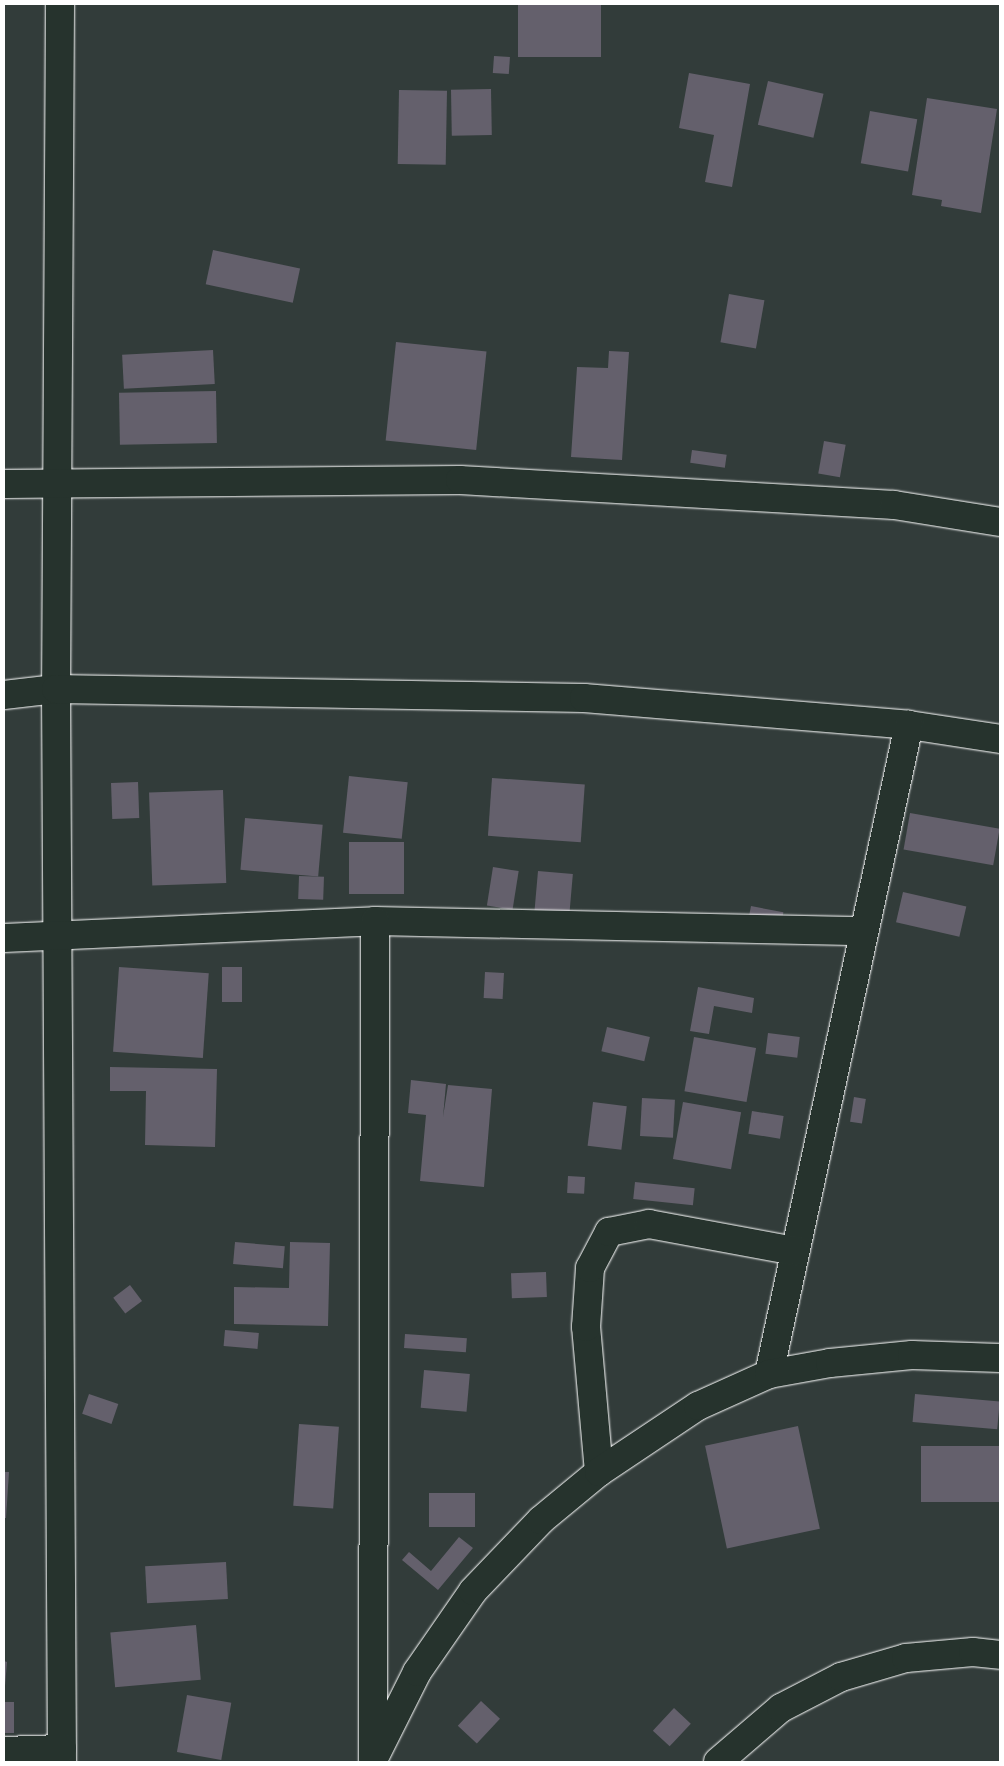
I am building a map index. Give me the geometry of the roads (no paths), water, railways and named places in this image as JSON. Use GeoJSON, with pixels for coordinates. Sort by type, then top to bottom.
{"type":"FeatureCollection","features":[{"type":"Feature","properties":{"kind":"street"},"geometry":{"type":"LineString","coordinates":[[4,1751],[62,1756],[56,689],[60,4]]}},
{"type":"Feature","properties":{"kind":"street"},"geometry":{"type":"LineString","coordinates":[[4,484],[58,482],[460,480],[894,505],[1000,522]]}},
{"type":"Feature","properties":{"kind":"street"},"geometry":{"type":"LineString","coordinates":[[4,695],[56,689],[584,698],[908,725],[1000,739]]}},
{"type":"Feature","properties":{"kind":"street"},"geometry":{"type":"LineString","coordinates":[[769,1374],[908,725]]}},
{"type":"Feature","properties":{"kind":"street"},"geometry":{"type":"LineString","coordinates":[[4,938],[58,934],[375,921],[863,931]]}},
{"type":"Feature","properties":{"kind":"street"},"geometry":{"type":"LineString","coordinates":[[373,1761],[375,921]]}},
{"type":"Feature","properties":{"kind":"street"},"geometry":{"type":"LineString","coordinates":[[599,1472],[586,1327],[590,1268],[609,1232],[650,1224],[795,1251]]}},
{"type":"Feature","properties":{"kind":"street"},"geometry":{"type":"LineString","coordinates":[[373,1761],[417,1672],[473,1591],[541,1520],[599,1472],[698,1406],[769,1374],[912,1355],[1000,1358]]}},
{"type":"Feature","properties":{"kind":"street"},"geometry":{"type":"LineString","coordinates":[[718,1762],[781,1708],[841,1677],[906,1658],[973,1652],[1000,1655]]}}]}
